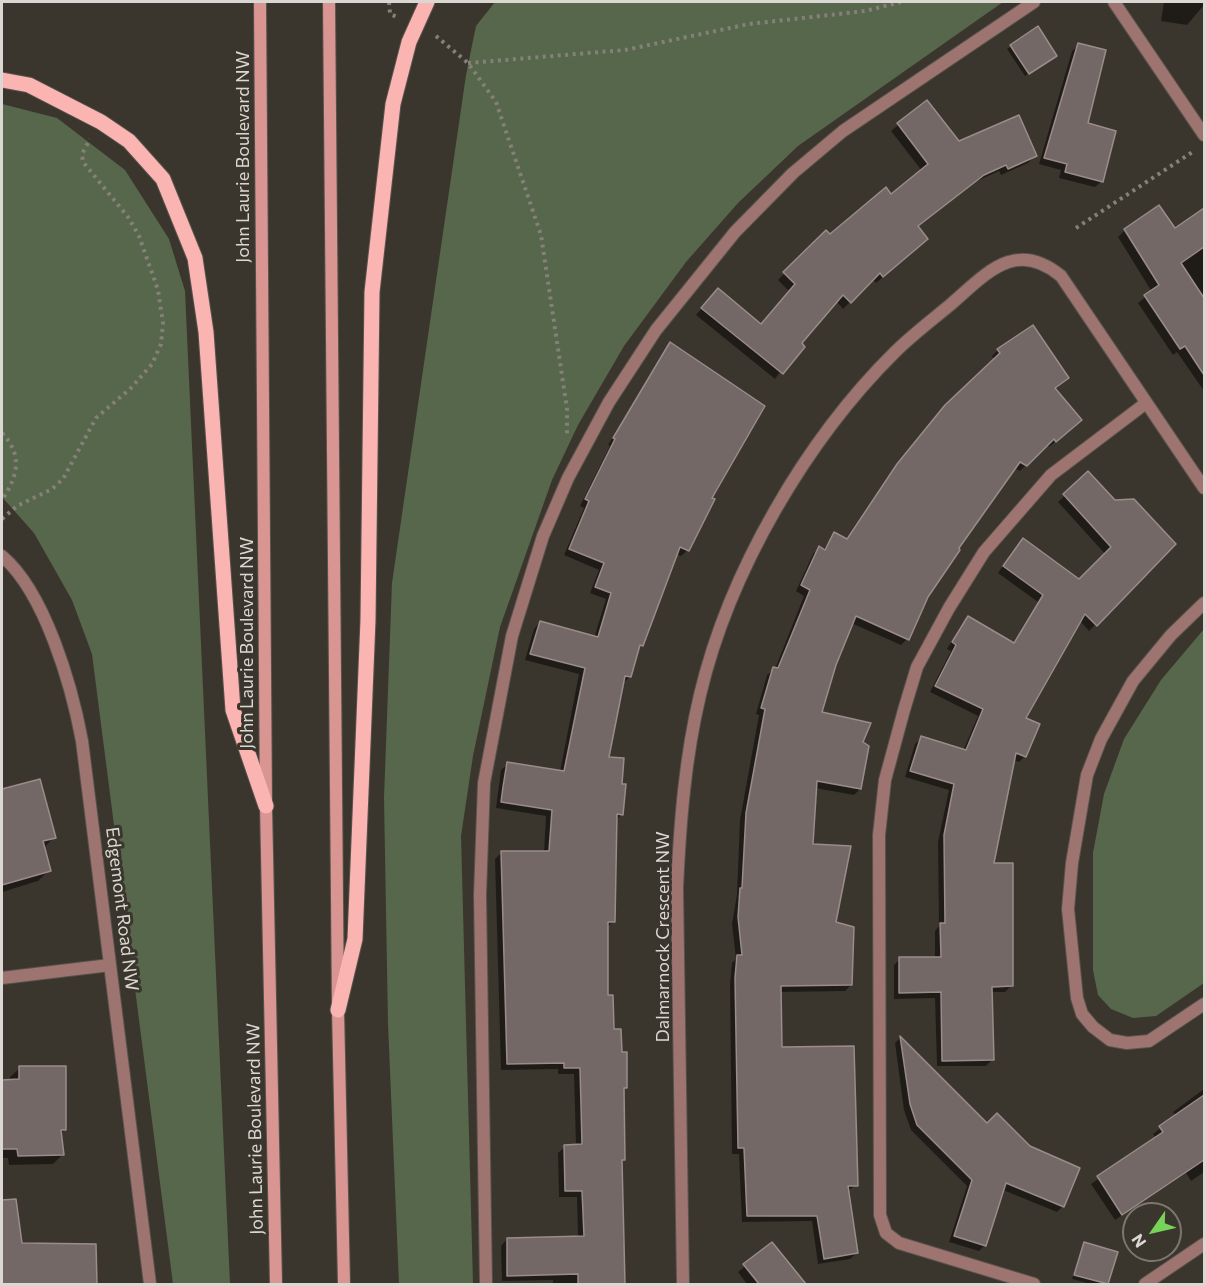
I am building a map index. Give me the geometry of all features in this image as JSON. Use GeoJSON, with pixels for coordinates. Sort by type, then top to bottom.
{"type":"FeatureCollection","features":[{"type":"Feature","properties":{"kind":"main road","name":"John Laurie Boulevard NW"},"geometry":{"type":"LineString","coordinates":[[260,2],[266,806],[276,1284]]}},
{"type":"Feature","properties":{"kind":"main road"},"geometry":{"type":"LineString","coordinates":[[328,2],[338,1010],[344,1284]]}},
{"type":"Feature","properties":{"kind":"main road"},"geometry":{"type":"LineString","coordinates":[[338,1010],[355,939],[368,620],[372,292],[393,104],[409,42],[428,2]]}},
{"type":"Feature","properties":{"kind":"main road"},"geometry":{"type":"LineString","coordinates":[[2,80],[29,86],[101,122],[129,141],[163,179],[195,258],[206,332],[233,710],[266,806]]}},
{"type":"Feature","properties":{"kind":"street"},"geometry":{"type":"LineString","coordinates":[[486,1284],[480,895],[484,783],[512,636],[543,537],[568,478],[609,402],[656,330],[735,232],[768,198],[793,173],[843,131],[1034,2]]}},
{"type":"Feature","properties":{"kind":"street"},"geometry":{"type":"LineString","coordinates":[[1114,2],[1204,135]]}},
{"type":"Feature","properties":{"kind":"street","name":"Dalmarnock Crescent NW"},"geometry":{"type":"LineString","coordinates":[[683,1284],[677,888],[681,820],[689,750],[700,693],[731,603],[765,531],[800,470],[840,415],[888,359],[986,274],[1003,263],[1023,258],[1038,261],[1062,276],[1204,488]]}},
{"type":"Feature","properties":{"kind":"street"},"geometry":{"type":"LineString","coordinates":[[1034,1284],[899,1243],[886,1233],[880,1215],[879,835],[885,780],[917,667],[984,552],[1052,475],[1146,403]]}},
{"type":"Feature","properties":{"kind":"street","name":"Edgemont Road NW"},"geometry":{"type":"LineString","coordinates":[[2,556],[26,586],[51,633],[74,700],[82,741],[150,1284]]}},
{"type":"Feature","properties":{"kind":"street"},"geometry":{"type":"LineString","coordinates":[[1204,603],[1171,635],[1133,681],[1101,739],[1086,775],[1072,863],[1068,909],[1077,998],[1082,1014],[1093,1027],[1110,1040],[1127,1043],[1149,1041],[1204,1004]]}},
{"type":"Feature","properties":{"kind":"street"},"geometry":{"type":"LineString","coordinates":[[2,978],[110,965]]}},
{"type":"Feature","properties":{"kind":"street"},"geometry":{"type":"LineString","coordinates":[[1145,1284],[1204,1244]]}},
{"type":"Feature","properties":{"kind":"path"},"geometry":{"type":"LineString","coordinates":[[389,2],[390,14],[404,21]]}},
{"type":"Feature","properties":{"kind":"path"},"geometry":{"type":"LineString","coordinates":[[468,63],[626,50],[749,24],[865,11],[901,2]]}},
{"type":"Feature","properties":{"kind":"path"},"geometry":{"type":"LineString","coordinates":[[436,36],[468,63],[496,102],[541,235],[567,410],[568,478]]}},
{"type":"Feature","properties":{"kind":"path"},"geometry":{"type":"LineString","coordinates":[[2,519],[17,506],[52,489],[63,479],[96,418],[152,364],[160,344],[163,323],[158,290],[149,261],[128,217],[83,162],[82,154],[91,138]]}},
{"type":"Feature","properties":{"kind":"path"},"geometry":{"type":"LineString","coordinates":[[1076,228],[1197,149]]}},
{"type":"Feature","properties":{"kind":"path"},"geometry":{"type":"LineString","coordinates":[[2,433],[13,447],[18,460],[12,485],[2,500]]}},
{"type":"Feature","properties":{"kind":"green space"},"geometry":{"type":"Polygon","coordinates":[[[495,2],[1003,2],[798,146],[738,203],[686,262],[624,346],[578,425],[552,480],[500,627],[473,756],[461,836],[473,1284],[399,1284],[388,1023],[384,798],[392,583],[466,75],[476,26],[495,2]]]}},
{"type":"Feature","properties":{"kind":"green space"},"geometry":{"type":"Polygon","coordinates":[[[2,104],[57,118],[125,170],[169,239],[185,291],[230,1284],[173,1284],[92,654],[72,600],[34,533],[2,497],[2,104]]]}},
{"type":"Feature","properties":{"kind":"green space"},"geometry":{"type":"Polygon","coordinates":[[[1204,629],[1204,983],[1156,1016],[1133,1018],[1111,1009],[1098,995],[1093,970],[1093,853],[1104,794],[1124,739],[1161,680],[1204,629]]]}},
{"type":"Feature","properties":{"kind":"building"},"geometry":{"type":"Polygon","coordinates":[[[1038,26],[1057,56],[1029,74],[1010,45],[1038,26]]]}},
{"type":"Feature","properties":{"kind":"building"},"geometry":{"type":"Polygon","coordinates":[[[1078,43],[1106,50],[1088,123],[1116,131],[1103,182],[1065,172],[1067,164],[1044,158],[1078,43]]]}},
{"type":"Feature","properties":{"kind":"building"},"geometry":{"type":"Polygon","coordinates":[[[927,100],[959,141],[1019,115],[1037,156],[1008,169],[1006,165],[984,175],[918,226],[928,239],[883,277],[880,273],[851,303],[843,295],[802,343],[805,347],[783,374],[701,308],[718,288],[761,324],[795,284],[783,272],[826,230],[830,234],[886,187],[891,194],[928,164],[897,123],[927,100]]]}},
{"type":"Feature","properties":{"kind":"building"},"geometry":{"type":"Polygon","coordinates":[[[1159,205],[1175,228],[1204,208],[1204,247],[1181,263],[1204,298],[1204,375],[1185,346],[1180,349],[1144,295],[1159,285],[1124,229],[1159,205]]]}},
{"type":"Feature","properties":{"kind":"building"},"geometry":{"type":"Polygon","coordinates":[[[1033,325],[1069,378],[1055,388],[1082,420],[1056,442],[1054,439],[1027,466],[1020,462],[959,548],[960,550],[928,597],[909,640],[856,616],[836,665],[822,712],[871,723],[863,742],[869,746],[861,789],[817,781],[813,844],[851,846],[836,922],[854,927],[852,985],[781,986],[782,1047],[854,1046],[858,1186],[848,1186],[858,1253],[824,1259],[817,1216],[747,1216],[744,1148],[738,1148],[735,978],[737,955],[742,955],[738,917],[746,813],[765,709],[761,708],[773,667],[778,668],[810,590],[801,585],[819,546],[825,550],[834,532],[847,539],[897,464],[945,405],[1000,353],[997,349],[1033,325]]]}},
{"type":"Feature","properties":{"kind":"building"},"geometry":{"type":"Polygon","coordinates":[[[670,342],[765,406],[712,498],[715,499],[689,551],[680,547],[643,646],[640,645],[631,677],[625,676],[609,757],[624,758],[622,784],[626,784],[623,815],[617,814],[615,922],[608,922],[608,995],[613,995],[614,1029],[621,1029],[622,1052],[627,1052],[627,1088],[624,1088],[625,1160],[622,1160],[625,1284],[578,1284],[578,1274],[507,1276],[507,1238],[584,1236],[582,1191],[565,1191],[564,1145],[582,1144],[580,1068],[564,1068],[564,1063],[507,1064],[501,851],[549,851],[552,810],[501,802],[507,762],[564,771],[585,668],[530,654],[540,621],[598,637],[611,593],[595,587],[604,563],[569,549],[589,501],[585,499],[615,439],[613,438],[670,342]]]}},
{"type":"Feature","properties":{"kind":"building"},"geometry":{"type":"Polygon","coordinates":[[[1088,471],[1115,500],[1134,499],[1176,544],[1097,626],[1085,614],[1026,718],[1040,724],[1026,757],[1016,753],[994,863],[1013,863],[1013,986],[992,987],[994,1060],[942,1061],[941,992],[899,993],[899,957],[941,957],[940,923],[945,923],[944,835],[954,784],[910,771],[921,736],[966,750],[983,709],[935,686],[956,645],[952,642],[968,616],[1014,643],[1043,595],[1003,566],[1023,538],[1079,579],[1111,547],[1063,494],[1088,471]]]}},
{"type":"Feature","properties":{"kind":"building"},"geometry":{"type":"Polygon","coordinates":[[[40,779],[56,838],[43,841],[51,871],[2,885],[2,789],[40,779]]]}},
{"type":"Feature","properties":{"kind":"building"},"geometry":{"type":"Polygon","coordinates":[[[900,1036],[987,1123],[997,1113],[1030,1146],[1080,1168],[1064,1207],[1006,1183],[986,1246],[954,1236],[972,1180],[917,1125],[910,1104],[900,1036]]]}},
{"type":"Feature","properties":{"kind":"building"},"geometry":{"type":"Polygon","coordinates":[[[19,1066],[66,1066],[66,1130],[61,1130],[64,1155],[18,1156],[17,1149],[2,1149],[2,1080],[19,1079],[19,1066]]]}},
{"type":"Feature","properties":{"kind":"building"},"geometry":{"type":"Polygon","coordinates":[[[1204,1095],[1204,1160],[1141,1202],[1122,1202],[1122,1215],[1097,1176],[1163,1132],[1159,1126],[1204,1095]]]}},
{"type":"Feature","properties":{"kind":"building"},"geometry":{"type":"Polygon","coordinates":[[[16,1199],[22,1243],[96,1244],[97,1284],[2,1284],[2,1200],[16,1199]]]}},
{"type":"Feature","properties":{"kind":"building"},"geometry":{"type":"Polygon","coordinates":[[[772,1242],[806,1284],[759,1284],[743,1264],[772,1242]]]}},
{"type":"Feature","properties":{"kind":"building"},"geometry":{"type":"Polygon","coordinates":[[[1084,1242],[1118,1252],[1108,1284],[1074,1275],[1084,1242]]]}}]}
